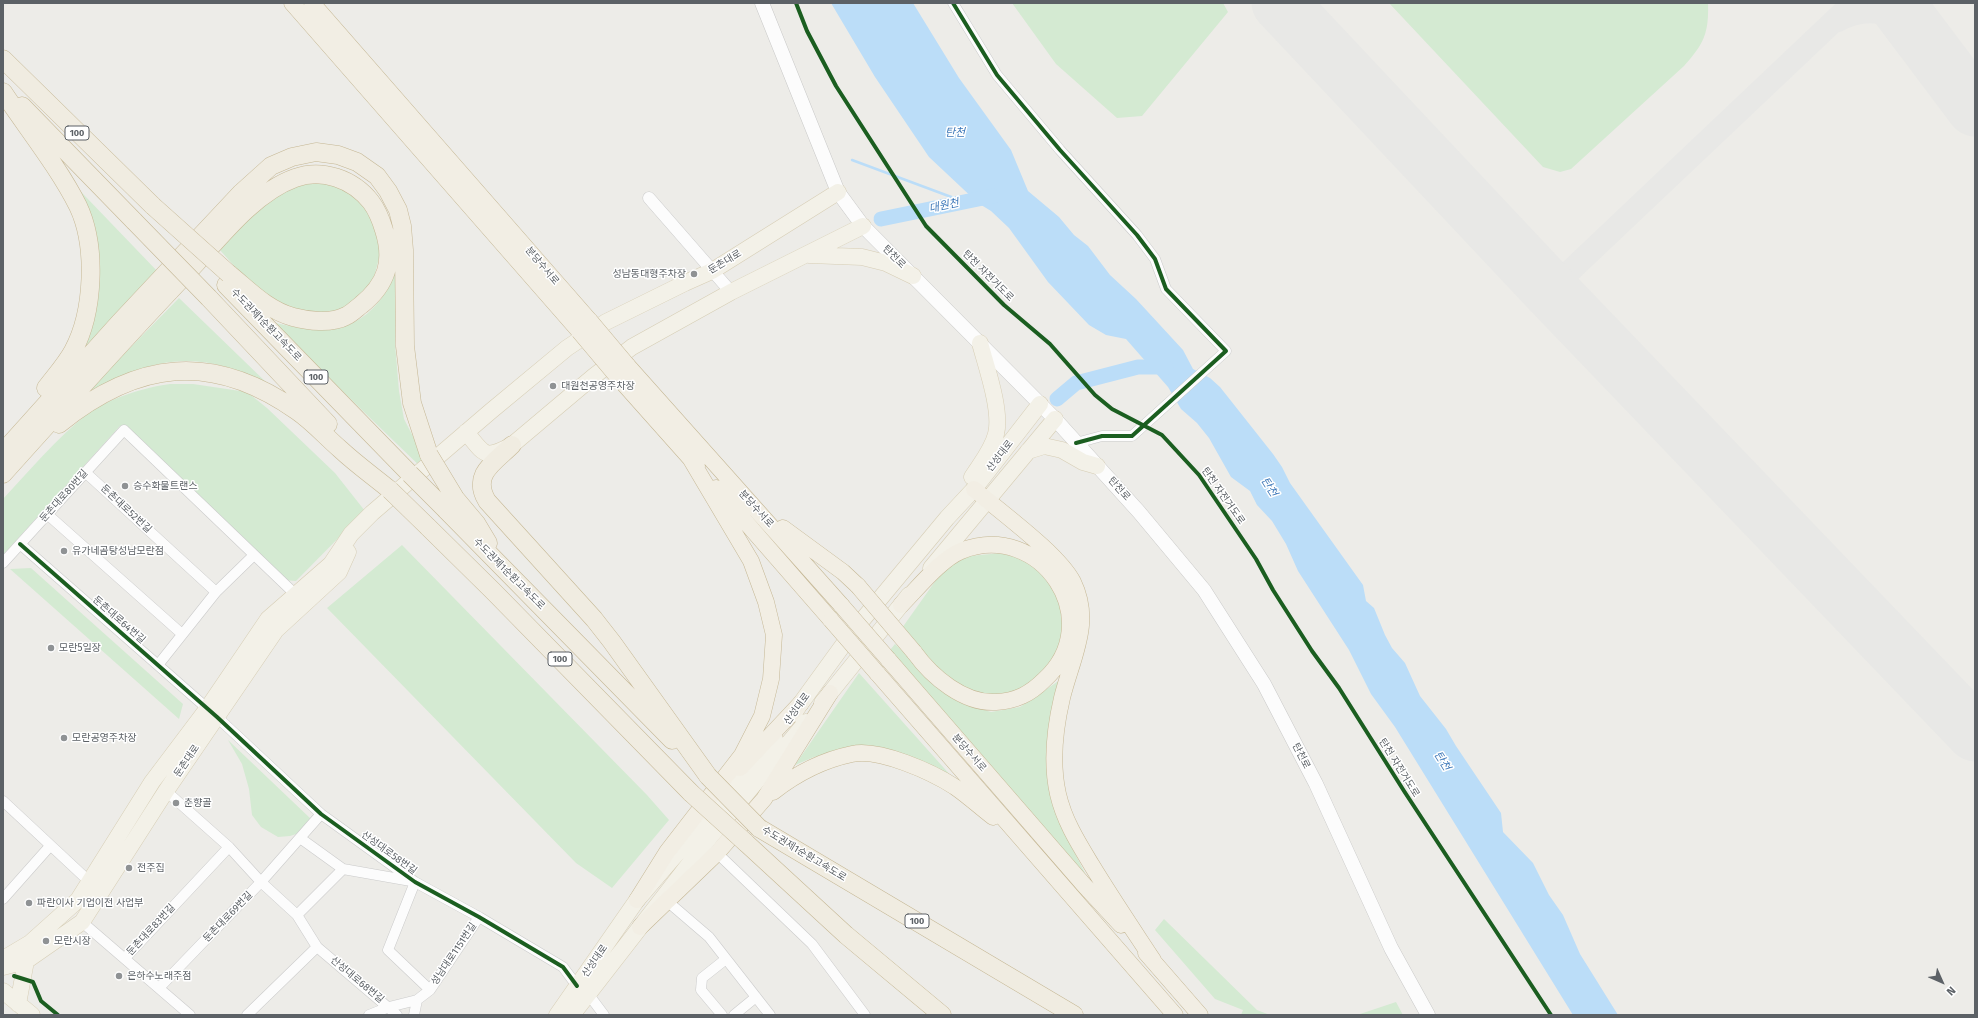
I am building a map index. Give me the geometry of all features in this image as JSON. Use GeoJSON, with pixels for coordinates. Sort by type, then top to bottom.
{"type":"FeatureCollection","features":[{"type":"Feature","properties":{"kind":"highway","name":"분당수서로"},"geometry":{"type":"LineString","coordinates":[[292,3],[584,326]]}},
{"type":"Feature","properties":{"kind":"highway","name":"분당수서로"},"geometry":{"type":"LineString","coordinates":[[312,3],[622,370],[690,458],[1176,1015]]}},
{"type":"Feature","properties":{"kind":"highway","name":"수도권제1순환고속도로"},"geometry":{"type":"LineString","coordinates":[[3,59],[225,277],[410,474],[450,504],[510,575],[760,828],[1074,1015]]}},
{"type":"Feature","properties":{"kind":"highway","name":"100"},"geometry":{"type":"LineString","coordinates":[[3,87],[209,298],[390,490],[493,591],[691,793],[846,935],[942,1015]]}},
{"type":"Feature","properties":{"kind":"highway"},"geometry":{"type":"LineString","coordinates":[[3,92],[78,207],[87,237],[91,270],[89,297],[84,324],[73,351],[3,447]]}},
{"type":"Feature","properties":{"kind":"highway"},"geometry":{"type":"LineString","coordinates":[[3,452],[119,323],[241,193],[271,166],[292,157],[316,152],[338,155],[357,162],[372,172],[377,176],[388,191],[398,210],[402,226],[404,250],[405,346],[412,403],[429,456],[450,504]]}},
{"type":"Feature","properties":{"kind":"highway"},"geometry":{"type":"LineString","coordinates":[[3,476],[132,331],[244,212],[266,193],[296,177],[321,174],[339,178],[357,188],[371,202],[381,219],[387,241],[389,261],[383,280],[373,295],[346,316],[333,320],[321,321],[291,316],[266,305],[225,277]]}},
{"type":"Feature","properties":{"kind":"highway","name":"분당수서로"},"geometry":{"type":"LineString","coordinates":[[622,370],[754,506],[1084,885],[1153,960],[1200,1015]]}},
{"type":"Feature","properties":{"kind":"highway"},"geometry":{"type":"LineString","coordinates":[[3,476],[60,423],[93,399],[124,383],[151,374],[179,371],[204,372],[232,377],[267,392],[298,412],[348,456],[390,490]]}},
{"type":"Feature","properties":{"kind":"highway"},"geometry":{"type":"LineString","coordinates":[[512,444],[485,472],[481,488],[487,501],[578,599],[599,625],[708,776]]}},
{"type":"Feature","properties":{"kind":"highway"},"geometry":{"type":"LineString","coordinates":[[637,900],[667,852],[742,755],[762,716],[771,678],[774,635],[766,602],[751,560],[690,458]]}},
{"type":"Feature","properties":{"kind":"highway"},"geometry":{"type":"LineString","coordinates":[[974,489],[1057,562],[1072,581],[1080,601],[1082,625],[1062,697],[1056,729],[1055,762],[1058,793],[1069,828],[1153,960]]}},
{"type":"Feature","properties":{"kind":"highway"},"geometry":{"type":"LineString","coordinates":[[754,506],[843,572],[858,586],[922,663],[942,681],[965,696],[987,702],[1010,701],[1031,692],[1052,673],[1064,656],[1070,630],[1070,608],[1050,572],[1033,557],[1011,547],[983,546],[961,551],[942,563],[900,605]]}},
{"type":"Feature","properties":{"kind":"highway"},"geometry":{"type":"LineString","coordinates":[[640,927],[717,853],[764,799],[830,693]]}},
{"type":"Feature","properties":{"kind":"highway"},"geometry":{"type":"LineString","coordinates":[[707,802],[801,704]]}},
{"type":"Feature","properties":{"kind":"highway"},"geometry":{"type":"LineString","coordinates":[[764,799],[790,780],[814,766],[853,753],[881,755],[905,762],[954,786],[1024,841]]}},
{"type":"Feature","properties":{"kind":"main road","name":"탄천로"},"geometry":{"type":"LineString","coordinates":[[762,3],[838,192],[863,226],[1055,419],[1139,512],[1204,590],[1264,684],[1316,784],[1391,948],[1428,1015]]}},
{"type":"Feature","properties":{"kind":"main road","name":"둔촌대로"},"geometry":{"type":"LineString","coordinates":[[3,967],[26,961],[82,922],[166,791],[268,620],[331,564],[351,534],[372,513],[567,348],[606,322],[712,271],[838,192]]}},
{"type":"Feature","properties":{"kind":"main road"},"geometry":{"type":"LineString","coordinates":[[466,432],[482,451],[488,454],[494,454],[512,444],[594,376],[632,347],[731,292],[863,226]]}},
{"type":"Feature","properties":{"kind":"main road"},"geometry":{"type":"LineString","coordinates":[[807,255],[862,256],[886,263],[913,276]]}},
{"type":"Feature","properties":{"kind":"main road"},"geometry":{"type":"LineString","coordinates":[[947,518],[988,453],[996,433],[997,413],[989,374],[980,343]]}},
{"type":"Feature","properties":{"kind":"main road","name":"산성대로"},"geometry":{"type":"LineString","coordinates":[[557,1015],[637,900],[766,751],[854,630],[947,518],[974,489],[1040,404]]}},
{"type":"Feature","properties":{"kind":"main road","name":"산성대로"},"geometry":{"type":"LineString","coordinates":[[572,1015],[707,841],[830,693],[986,500],[1055,419]]}},
{"type":"Feature","properties":{"kind":"main road"},"geometry":{"type":"LineString","coordinates":[[1028,451],[1044,446],[1062,450],[1083,462],[1097,466]]}},
{"type":"Feature","properties":{"kind":"main road","name":"둔촌대로"},"geometry":{"type":"LineString","coordinates":[[3,959],[30,943],[78,900],[152,782],[212,713],[276,630],[339,572],[347,555],[351,534]]}},
{"type":"Feature","properties":{"kind":"main road"},"geometry":{"type":"LineString","coordinates":[[580,1015],[605,982],[640,927]]}},
{"type":"Feature","properties":{"kind":"main road"},"geometry":{"type":"LineString","coordinates":[[18,1004],[26,961]]}},
{"type":"Feature","properties":{"kind":"main road"},"geometry":{"type":"LineString","coordinates":[[553,1015],[577,986]]}},
{"type":"Feature","properties":{"kind":"main road"},"geometry":{"type":"LineString","coordinates":[[3,991],[32,1015]]}},
{"type":"Feature","properties":{"kind":"street"},"geometry":{"type":"LineString","coordinates":[[954,3],[997,75],[1060,150],[1138,235],[1155,259],[1166,289],[1226,351],[1132,436],[1102,436],[1076,443]]}},
{"type":"Feature","properties":{"kind":"street"},"geometry":{"type":"LineString","coordinates":[[649,198],[731,292]]}},
{"type":"Feature","properties":{"kind":"street","name":"둔촌대로80번길"},"geometry":{"type":"LineString","coordinates":[[3,563],[124,430],[254,555]]}},
{"type":"Feature","properties":{"kind":"street","name":"둔촌대로52번길"},"geometry":{"type":"LineString","coordinates":[[85,472],[216,592]]}},
{"type":"Feature","properties":{"kind":"street"},"geometry":{"type":"LineString","coordinates":[[47,514],[182,634]]}},
{"type":"Feature","properties":{"kind":"street","name":"둔촌대로64번길"},"geometry":{"type":"LineString","coordinates":[[20,544],[212,713]]}},
{"type":"Feature","properties":{"kind":"street"},"geometry":{"type":"LineString","coordinates":[[158,665],[216,592],[254,555],[296,595]]}},
{"type":"Feature","properties":{"kind":"street","name":"산성대로58번길"},"geometry":{"type":"LineString","coordinates":[[212,713],[321,814],[415,882],[479,917],[563,967],[577,986]]}},
{"type":"Feature","properties":{"kind":"street"},"geometry":{"type":"LineString","coordinates":[[166,791],[229,847],[261,882],[296,915],[317,947],[247,1015]]}},
{"type":"Feature","properties":{"kind":"street"},"geometry":{"type":"LineString","coordinates":[[3,801],[102,893]]}},
{"type":"Feature","properties":{"kind":"street","name":"둔촌대로69번길"},"geometry":{"type":"LineString","coordinates":[[159,988],[261,882],[321,814]]}},
{"type":"Feature","properties":{"kind":"street"},"geometry":{"type":"LineString","coordinates":[[300,838],[344,869],[415,882]]}},
{"type":"Feature","properties":{"kind":"street"},"geometry":{"type":"LineString","coordinates":[[3,899],[50,846]]}},
{"type":"Feature","properties":{"kind":"street","name":"둔촌대로83번길"},"geometry":{"type":"LineString","coordinates":[[125,958],[229,847]]}},
{"type":"Feature","properties":{"kind":"street"},"geometry":{"type":"LineString","coordinates":[[717,853],[812,944],[865,1015]]}},
{"type":"Feature","properties":{"kind":"street"},"geometry":{"type":"LineString","coordinates":[[296,915],[344,869]]}},
{"type":"Feature","properties":{"kind":"street","name":"산성대로58번길"},"geometry":{"type":"LineString","coordinates":[[388,950],[415,882]]}},
{"type":"Feature","properties":{"kind":"street"},"geometry":{"type":"LineString","coordinates":[[667,901],[710,937],[770,1015]]}},
{"type":"Feature","properties":{"kind":"street","name":"성남대로1151번길"},"geometry":{"type":"LineString","coordinates":[[417,1000],[430,990],[479,917]]}},
{"type":"Feature","properties":{"kind":"street","name":"둔촌대로83번길"},"geometry":{"type":"LineString","coordinates":[[82,922],[190,1015]]}},
{"type":"Feature","properties":{"kind":"street","name":"산성대로68번길"},"geometry":{"type":"LineString","coordinates":[[317,947],[397,1015]]}},
{"type":"Feature","properties":{"kind":"street","name":"성남대로1151번길"},"geometry":{"type":"LineString","coordinates":[[388,950],[430,990]]}},
{"type":"Feature","properties":{"kind":"street"},"geometry":{"type":"LineString","coordinates":[[722,1015],[701,990],[702,978],[726,959]]}},
{"type":"Feature","properties":{"kind":"street"},"geometry":{"type":"LineString","coordinates":[[734,1015],[756,997]]}},
{"type":"Feature","properties":{"kind":"street"},"geometry":{"type":"LineString","coordinates":[[592,999],[604,1015]]}},
{"type":"Feature","properties":{"kind":"street"},"geometry":{"type":"LineString","coordinates":[[369,1015],[389,1007],[417,1000],[414,1015]]}},
{"type":"Feature","properties":{"kind":"green space"},"geometry":{"type":"Polygon","coordinates":[[[1012,3],[1223,3],[1228,12],[1142,116],[1117,118],[1056,64],[1012,3]]]}},
{"type":"Feature","properties":{"kind":"green space"},"geometry":{"type":"Polygon","coordinates":[[[1389,3],[1708,3],[1708,13],[1704,38],[1684,66],[1571,169],[1560,172],[1543,167],[1389,3]]]}},
{"type":"Feature","properties":{"kind":"green space"},"geometry":{"type":"Polygon","coordinates":[[[61,171],[159,273],[76,358],[96,287],[61,171]]]}},
{"type":"Feature","properties":{"kind":"green space"},"geometry":{"type":"Polygon","coordinates":[[[325,181],[341,187],[357,198],[368,209],[379,239],[379,258],[373,281],[357,300],[338,312],[318,316],[270,300],[243,276],[220,250],[252,215],[289,187],[325,181]]]}},
{"type":"Feature","properties":{"kind":"green space"},"geometry":{"type":"Polygon","coordinates":[[[397,268],[395,344],[399,391],[404,419],[420,450],[428,474],[271,322],[319,329],[348,325],[361,318],[374,308],[387,290],[397,268]]]}},
{"type":"Feature","properties":{"kind":"green space"},"geometry":{"type":"Polygon","coordinates":[[[179,298],[271,387],[244,373],[219,365],[195,361],[172,362],[149,367],[126,375],[77,402],[179,298]]]}},
{"type":"Feature","properties":{"kind":"green space"},"geometry":{"type":"Polygon","coordinates":[[[170,384],[193,384],[247,392],[267,408],[335,473],[365,511],[296,581],[283,580],[248,543],[120,426],[3,555],[3,499],[54,444],[87,414],[105,403],[138,391],[170,384]]]}},
{"type":"Feature","properties":{"kind":"green space"},"geometry":{"type":"Polygon","coordinates":[[[402,545],[647,795],[669,820],[612,888],[576,863],[327,608],[402,545]]]}},
{"type":"Feature","properties":{"kind":"green space"},"geometry":{"type":"Polygon","coordinates":[[[1001,553],[1024,560],[1046,575],[1063,605],[1064,626],[1059,651],[1029,686],[1009,695],[984,695],[958,686],[926,658],[902,628],[946,566],[970,556],[1001,553]]]}},
{"type":"Feature","properties":{"kind":"green space"},"geometry":{"type":"Polygon","coordinates":[[[31,568],[183,704],[179,719],[10,569],[31,568]]]}},
{"type":"Feature","properties":{"kind":"green space"},"geometry":{"type":"Polygon","coordinates":[[[895,644],[957,701],[991,712],[1020,707],[1060,680],[1050,787],[1060,824],[1087,877],[890,650],[895,644]]]}},
{"type":"Feature","properties":{"kind":"green space"},"geometry":{"type":"Polygon","coordinates":[[[859,673],[952,777],[851,749],[814,757],[795,765],[859,673]]]}},
{"type":"Feature","properties":{"kind":"green space"},"geometry":{"type":"Polygon","coordinates":[[[228,740],[311,819],[296,834],[278,837],[261,827],[252,815],[249,789],[242,764],[228,740]]]}},
{"type":"Feature","properties":{"kind":"green space"},"geometry":{"type":"Polygon","coordinates":[[[1164,919],[1257,1010],[1270,1015],[1241,1015],[1243,1010],[1215,999],[1155,930],[1164,919]]]}},
{"type":"Feature","properties":{"kind":"green space"},"geometry":{"type":"Polygon","coordinates":[[[1396,1002],[1403,1015],[1357,1015],[1396,1002]]]}},
{"type":"Feature","properties":{"kind":"water","name":"탄천"},"geometry":{"type":"Polygon","coordinates":[[[831,3],[913,3],[959,78],[1011,150],[1028,191],[1059,217],[1074,235],[1088,246],[1110,275],[1136,299],[1183,350],[1193,369],[1210,378],[1220,387],[1273,454],[1290,483],[1363,585],[1366,601],[1374,608],[1385,635],[1392,648],[1405,663],[1420,696],[1446,729],[1501,813],[1503,832],[1533,863],[1549,895],[1563,915],[1580,954],[1618,1015],[1573,1015],[1395,727],[1371,694],[1349,650],[1298,571],[1286,544],[1272,521],[1257,505],[1250,491],[1231,477],[1209,438],[1197,423],[1181,409],[1168,387],[1126,339],[1106,335],[1089,325],[1048,282],[1009,228],[991,211],[978,203],[929,157],[875,77],[831,3]]]}},
{"type":"Feature","properties":{"kind":"waterway"},"geometry":{"type":"LineString","coordinates":[[852,160],[962,201]]}},
{"type":"Feature","properties":{"kind":"waterway","name":"대원천"},"geometry":{"type":"LineString","coordinates":[[881,219],[993,196]]}},
{"type":"Feature","properties":{"kind":"waterway"},"geometry":{"type":"LineString","coordinates":[[1057,399],[1076,383],[1138,367],[1166,367]]}},
{"type":"Feature","properties":{"kind":"taxiway"},"geometry":{"type":"LineString","coordinates":[[1550,290],[1853,3]]}},
{"type":"Feature","properties":{"kind":"taxiway"},"geometry":{"type":"LineString","coordinates":[[1837,21],[1859,13],[1880,13],[1900,20],[1919,34]]}},
{"type":"Feature","properties":{"kind":"runway"},"geometry":{"type":"LineString","coordinates":[[1280,3],[1550,290],[1975,733]]}},
{"type":"Feature","properties":{"kind":"runway"},"geometry":{"type":"LineString","coordinates":[[1896,3],[1975,108]]}},
{"type":"Feature","properties":{"kind":"cycle path","name":"탄천 자전거도로"},"geometry":{"type":"LineString","coordinates":[[796,3],[807,31],[836,86],[926,226],[1004,305],[1050,344],[1095,395],[1112,409],[1162,435],[1199,475],[1256,559],[1273,590],[1312,651],[1339,688],[1404,791],[1551,1015]]}},
{"type":"Feature","properties":{"kind":"cycle path"},"geometry":{"type":"LineString","coordinates":[[953,3],[997,75],[1060,150],[1137,235],[1155,259],[1166,289],[1226,351],[1132,436],[1102,436],[1076,443]]}},
{"type":"Feature","properties":{"kind":"cycle path"},"geometry":{"type":"LineString","coordinates":[[20,544],[217,717],[321,814],[415,882],[479,917],[563,967],[577,986]]}},
{"type":"Feature","properties":{"kind":"cycle path"},"geometry":{"type":"LineString","coordinates":[[14,976],[33,982],[41,1001],[58,1015]]}},
{"type":"Feature","properties":{"kind":"place","name":"성남동대형주차장"},"geometry":{"type":"Point","coordinates":[694,274]}},
{"type":"Feature","properties":{"kind":"place","name":"대원천공영주차장"},"geometry":{"type":"Point","coordinates":[553,386]}},
{"type":"Feature","properties":{"kind":"place","name":"승수화물트랜스"},"geometry":{"type":"Point","coordinates":[125,486]}},
{"type":"Feature","properties":{"kind":"place","name":"유가네곰탕성남모란점"},"geometry":{"type":"Point","coordinates":[64,551]}},
{"type":"Feature","properties":{"kind":"place","name":"모란5일장"},"geometry":{"type":"Point","coordinates":[51,648]}},
{"type":"Feature","properties":{"kind":"place","name":"모란공영주차장"},"geometry":{"type":"Point","coordinates":[64,738]}},
{"type":"Feature","properties":{"kind":"place","name":"춘향골"},"geometry":{"type":"Point","coordinates":[176,803]}},
{"type":"Feature","properties":{"kind":"place","name":"전주집"},"geometry":{"type":"Point","coordinates":[129,868]}},
{"type":"Feature","properties":{"kind":"place","name":"파란이사 기업이전 사업부"},"geometry":{"type":"Point","coordinates":[29,903]}},
{"type":"Feature","properties":{"kind":"place","name":"모란시장"},"geometry":{"type":"Point","coordinates":[46,941]}},
{"type":"Feature","properties":{"kind":"place","name":"은하수노래주점"},"geometry":{"type":"Point","coordinates":[119,976]}}]}
